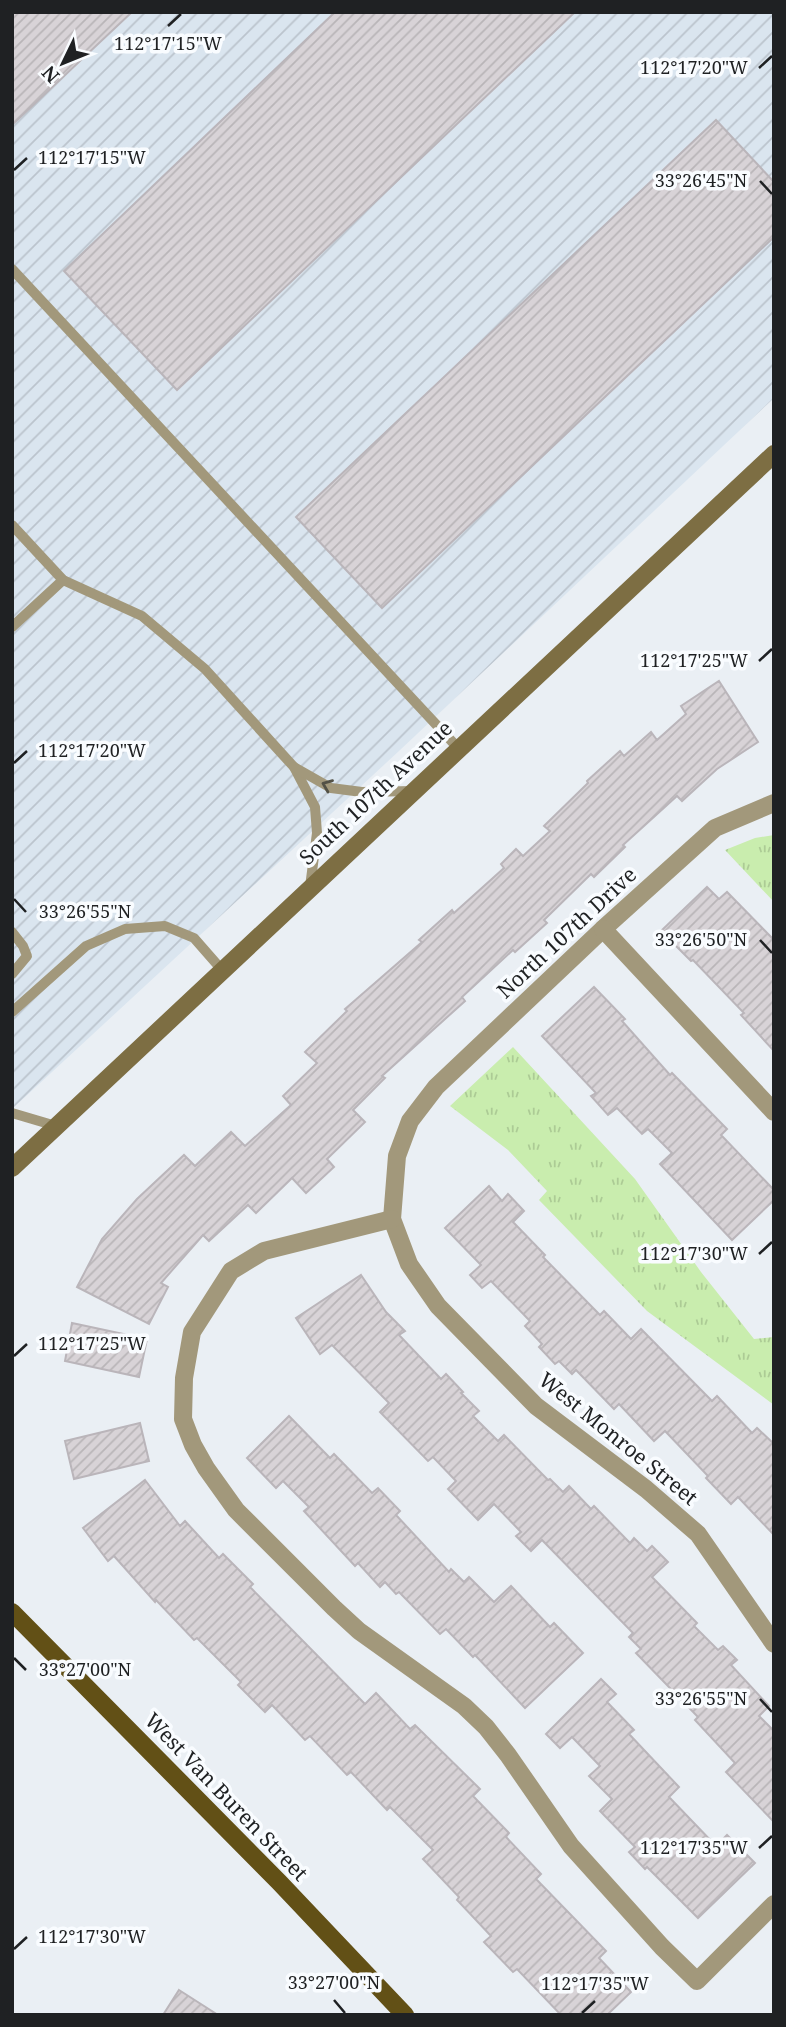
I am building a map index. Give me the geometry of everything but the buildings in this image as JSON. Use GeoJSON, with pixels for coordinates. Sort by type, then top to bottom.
{"type":"FeatureCollection","features":[{"type":"Feature","properties":{"kind":"main road","name":"South 107th Avenue"},"geometry":{"type":"LineString","coordinates":[[12,1168],[458,748],[773,457]]}},
{"type":"Feature","properties":{"kind":"main road","name":"West Van Buren Street"},"geometry":{"type":"LineString","coordinates":[[12,1612],[279,1882],[405,2015]]}},
{"type":"Feature","properties":{"kind":"street","name":"North 107th Drive"},"geometry":{"type":"LineString","coordinates":[[410,1121],[436,1087],[603,929],[715,828],[774,803]]}},
{"type":"Feature","properties":{"kind":"street"},"geometry":{"type":"LineString","coordinates":[[603,929],[774,1112]]}},
{"type":"Feature","properties":{"kind":"street","name":"West Monroe Street"},"geometry":{"type":"LineString","coordinates":[[410,1121],[397,1156],[392,1219],[409,1265],[439,1306],[536,1406],[646,1489],[698,1534],[774,1644]]}},
{"type":"Feature","properties":{"kind":"street"},"geometry":{"type":"LineString","coordinates":[[392,1219],[264,1251],[231,1270],[192,1332],[184,1378],[183,1419],[206,1468],[236,1510],[359,1631],[464,1706],[479,1720],[508,1755],[571,1846],[662,1947],[697,1981],[774,1904]]}},
{"type":"Feature","properties":{"kind":"lane"},"geometry":{"type":"LineString","coordinates":[[12,269],[458,748]]}},
{"type":"Feature","properties":{"kind":"lane"},"geometry":{"type":"LineString","coordinates":[[12,525],[63,580],[142,616],[205,668],[294,767],[315,807],[317,833],[310,887]]}},
{"type":"Feature","properties":{"kind":"lane"},"geometry":{"type":"LineString","coordinates":[[12,627],[63,580]]}},
{"type":"Feature","properties":{"kind":"lane"},"geometry":{"type":"LineString","coordinates":[[294,767],[331,788],[362,792],[413,791]]}},
{"type":"Feature","properties":{"kind":"lane"},"geometry":{"type":"LineString","coordinates":[[12,1013],[86,946],[125,929],[165,926],[194,938],[222,970]]}},
{"type":"Feature","properties":{"kind":"lane"},"geometry":{"type":"LineString","coordinates":[[12,932],[27,956],[12,974]]}},
{"type":"Feature","properties":{"kind":"lane"},"geometry":{"type":"LineString","coordinates":[[12,1113],[56,1126]]}},
{"type":"Feature","properties":{"kind":"shaded area"},"geometry":{"type":"Polygon","coordinates":[[[12,12],[774,12],[774,398],[399,751],[12,1109],[12,12]]]}},
{"type":"Feature","properties":{"kind":"green space"},"geometry":{"type":"Polygon","coordinates":[[[774,835],[774,902],[725,850],[755,838],[774,835]]]}},
{"type":"Feature","properties":{"kind":"green space"},"geometry":{"type":"Polygon","coordinates":[[[513,1047],[635,1179],[701,1272],[754,1339],[774,1337],[774,1405],[647,1311],[539,1200],[547,1191],[508,1150],[450,1106],[513,1047]]]}}]}
